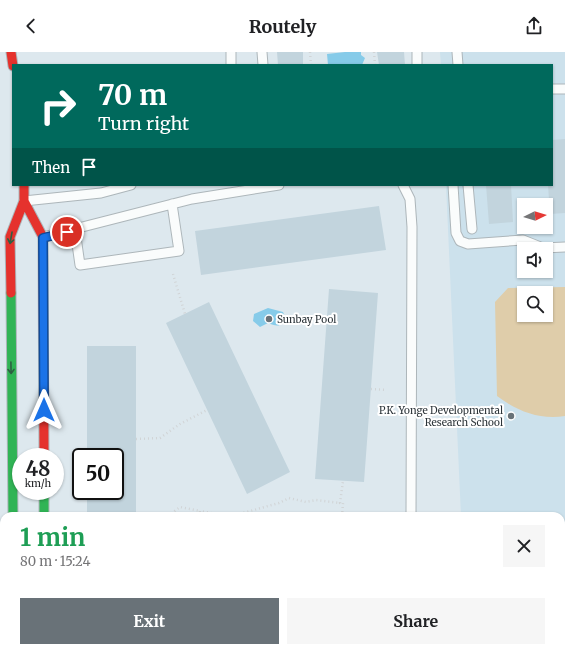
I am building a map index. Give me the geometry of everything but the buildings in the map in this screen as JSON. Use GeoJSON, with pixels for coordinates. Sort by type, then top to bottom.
{"type":"FeatureCollection","features":[{"type":"Feature","properties":{"kind":"main road"},"geometry":{"type":"LineString","coordinates":[[11,52],[13,64]]}},
{"type":"Feature","properties":{"kind":"main road"},"geometry":{"type":"LineString","coordinates":[[13,512],[10,237],[24,201],[24,186]]}},
{"type":"Feature","properties":{"kind":"main road"},"geometry":{"type":"LineString","coordinates":[[24,201],[43,238],[44,448]]}},
{"type":"Feature","properties":{"kind":"main road"},"geometry":{"type":"LineString","coordinates":[[44,500],[44,512]]}},
{"type":"Feature","properties":{"kind":"lane"},"geometry":{"type":"LineString","coordinates":[[231,64],[232,52]]}},
{"type":"Feature","properties":{"kind":"lane"},"geometry":{"type":"LineString","coordinates":[[262,52],[263,64]]}},
{"type":"Feature","properties":{"kind":"lane"},"geometry":{"type":"LineString","coordinates":[[417,52],[417,64]]}},
{"type":"Feature","properties":{"kind":"lane"},"geometry":{"type":"LineString","coordinates":[[457,52],[458,64]]}},
{"type":"Feature","properties":{"kind":"lane"},"geometry":{"type":"LineString","coordinates":[[553,90],[565,89]]}},
{"type":"Feature","properties":{"kind":"lane"},"geometry":{"type":"LineString","coordinates":[[24,201],[101,193],[127,186]]}},
{"type":"Feature","properties":{"kind":"lane"},"geometry":{"type":"LineString","coordinates":[[43,238],[192,199],[273,186]]}},
{"type":"Feature","properties":{"kind":"lane"},"geometry":{"type":"LineString","coordinates":[[404,186],[410,199],[412,227],[411,512]]}},
{"type":"Feature","properties":{"kind":"lane"},"geometry":{"type":"LineString","coordinates":[[453,186],[456,233],[460,241],[468,244],[523,240],[543,248],[565,247]]}},
{"type":"Feature","properties":{"kind":"lane"},"geometry":{"type":"LineString","coordinates":[[468,186],[472,229]]}},
{"type":"Feature","properties":{"kind":"lane"},"geometry":{"type":"LineString","coordinates":[[75,230],[80,265],[179,251],[172,204]]}},
{"type":"Feature","properties":{"kind":"path"},"geometry":{"type":"LineString","coordinates":[[310,52],[311,64]]}},
{"type":"Feature","properties":{"kind":"path"},"geometry":{"type":"LineString","coordinates":[[374,52],[375,64]]}},
{"type":"Feature","properties":{"kind":"path"},"geometry":{"type":"LineString","coordinates":[[173,274],[185,314]]}},
{"type":"Feature","properties":{"kind":"path"},"geometry":{"type":"LineString","coordinates":[[371,388],[387,390]]}},
{"type":"Feature","properties":{"kind":"path"},"geometry":{"type":"LineString","coordinates":[[136,439],[160,438],[180,424],[207,410]]}},
{"type":"Feature","properties":{"kind":"path"},"geometry":{"type":"LineString","coordinates":[[340,503],[343,481]]}},
{"type":"Feature","properties":{"kind":"path"},"geometry":{"type":"LineString","coordinates":[[246,512],[279,503],[288,498],[306,502],[316,500],[343,503],[342,512]]}},
{"type":"Feature","properties":{"kind":"path"},"geometry":{"type":"LineString","coordinates":[[173,512],[180,507],[205,512]]}},
{"type":"Feature","properties":{"kind":"shaded area","name":"P.K. Yonge Developmental Research School"},"geometry":{"type":"Polygon","coordinates":[[[440,52],[565,52],[565,512],[461,512],[446,186],[553,186],[553,64],[441,64],[440,52]]]}},
{"type":"Feature","properties":{"kind":"shaded area"},"geometry":{"type":"Polygon","coordinates":[[[553,287],[565,287],[565,416],[546,417],[529,413],[512,406],[497,396],[495,302],[508,288],[517,288],[517,322],[553,322],[553,287]]]}},
{"type":"Feature","properties":{"kind":"water"},"geometry":{"type":"Polygon","coordinates":[[[361,52],[361,55],[365,58],[362,64],[328,64],[327,54],[361,52]]]}},
{"type":"Feature","properties":{"kind":"water","name":"Sunbay Pool"},"geometry":{"type":"Polygon","coordinates":[[[268,308],[283,312],[285,317],[283,323],[274,325],[268,323],[260,327],[253,321],[254,314],[268,308]]]}},
{"type":"Feature","properties":{"kind":"traffic: fast"},"geometry":{"type":"LineString","coordinates":[[11,293],[13,512]]}},
{"type":"Feature","properties":{"kind":"traffic: fast"},"geometry":{"type":"LineString","coordinates":[[44,500],[44,512]]}},
{"type":"Feature","properties":{"kind":"traffic: jam"},"geometry":{"type":"LineString","coordinates":[[11,52],[13,64]]}},
{"type":"Feature","properties":{"kind":"traffic: jam"},"geometry":{"type":"LineString","coordinates":[[11,293],[10,237],[24,201],[24,186]]}},
{"type":"Feature","properties":{"kind":"traffic: jam"},"geometry":{"type":"LineString","coordinates":[[24,201],[43,237],[44,448]]}},
{"type":"Feature","properties":{"kind":"place","name":"Sunbay Pool"},"geometry":{"type":"Point","coordinates":[269,319]}},
{"type":"Feature","properties":{"kind":"place","name":"P.K. Yonge Developmental Research School"},"geometry":{"type":"Point","coordinates":[511,416]}},
{"type":"Feature","properties":{"kind":"route"},"geometry":{"type":"LineString","coordinates":[[44,410],[43,238],[67,232]]}}]}
